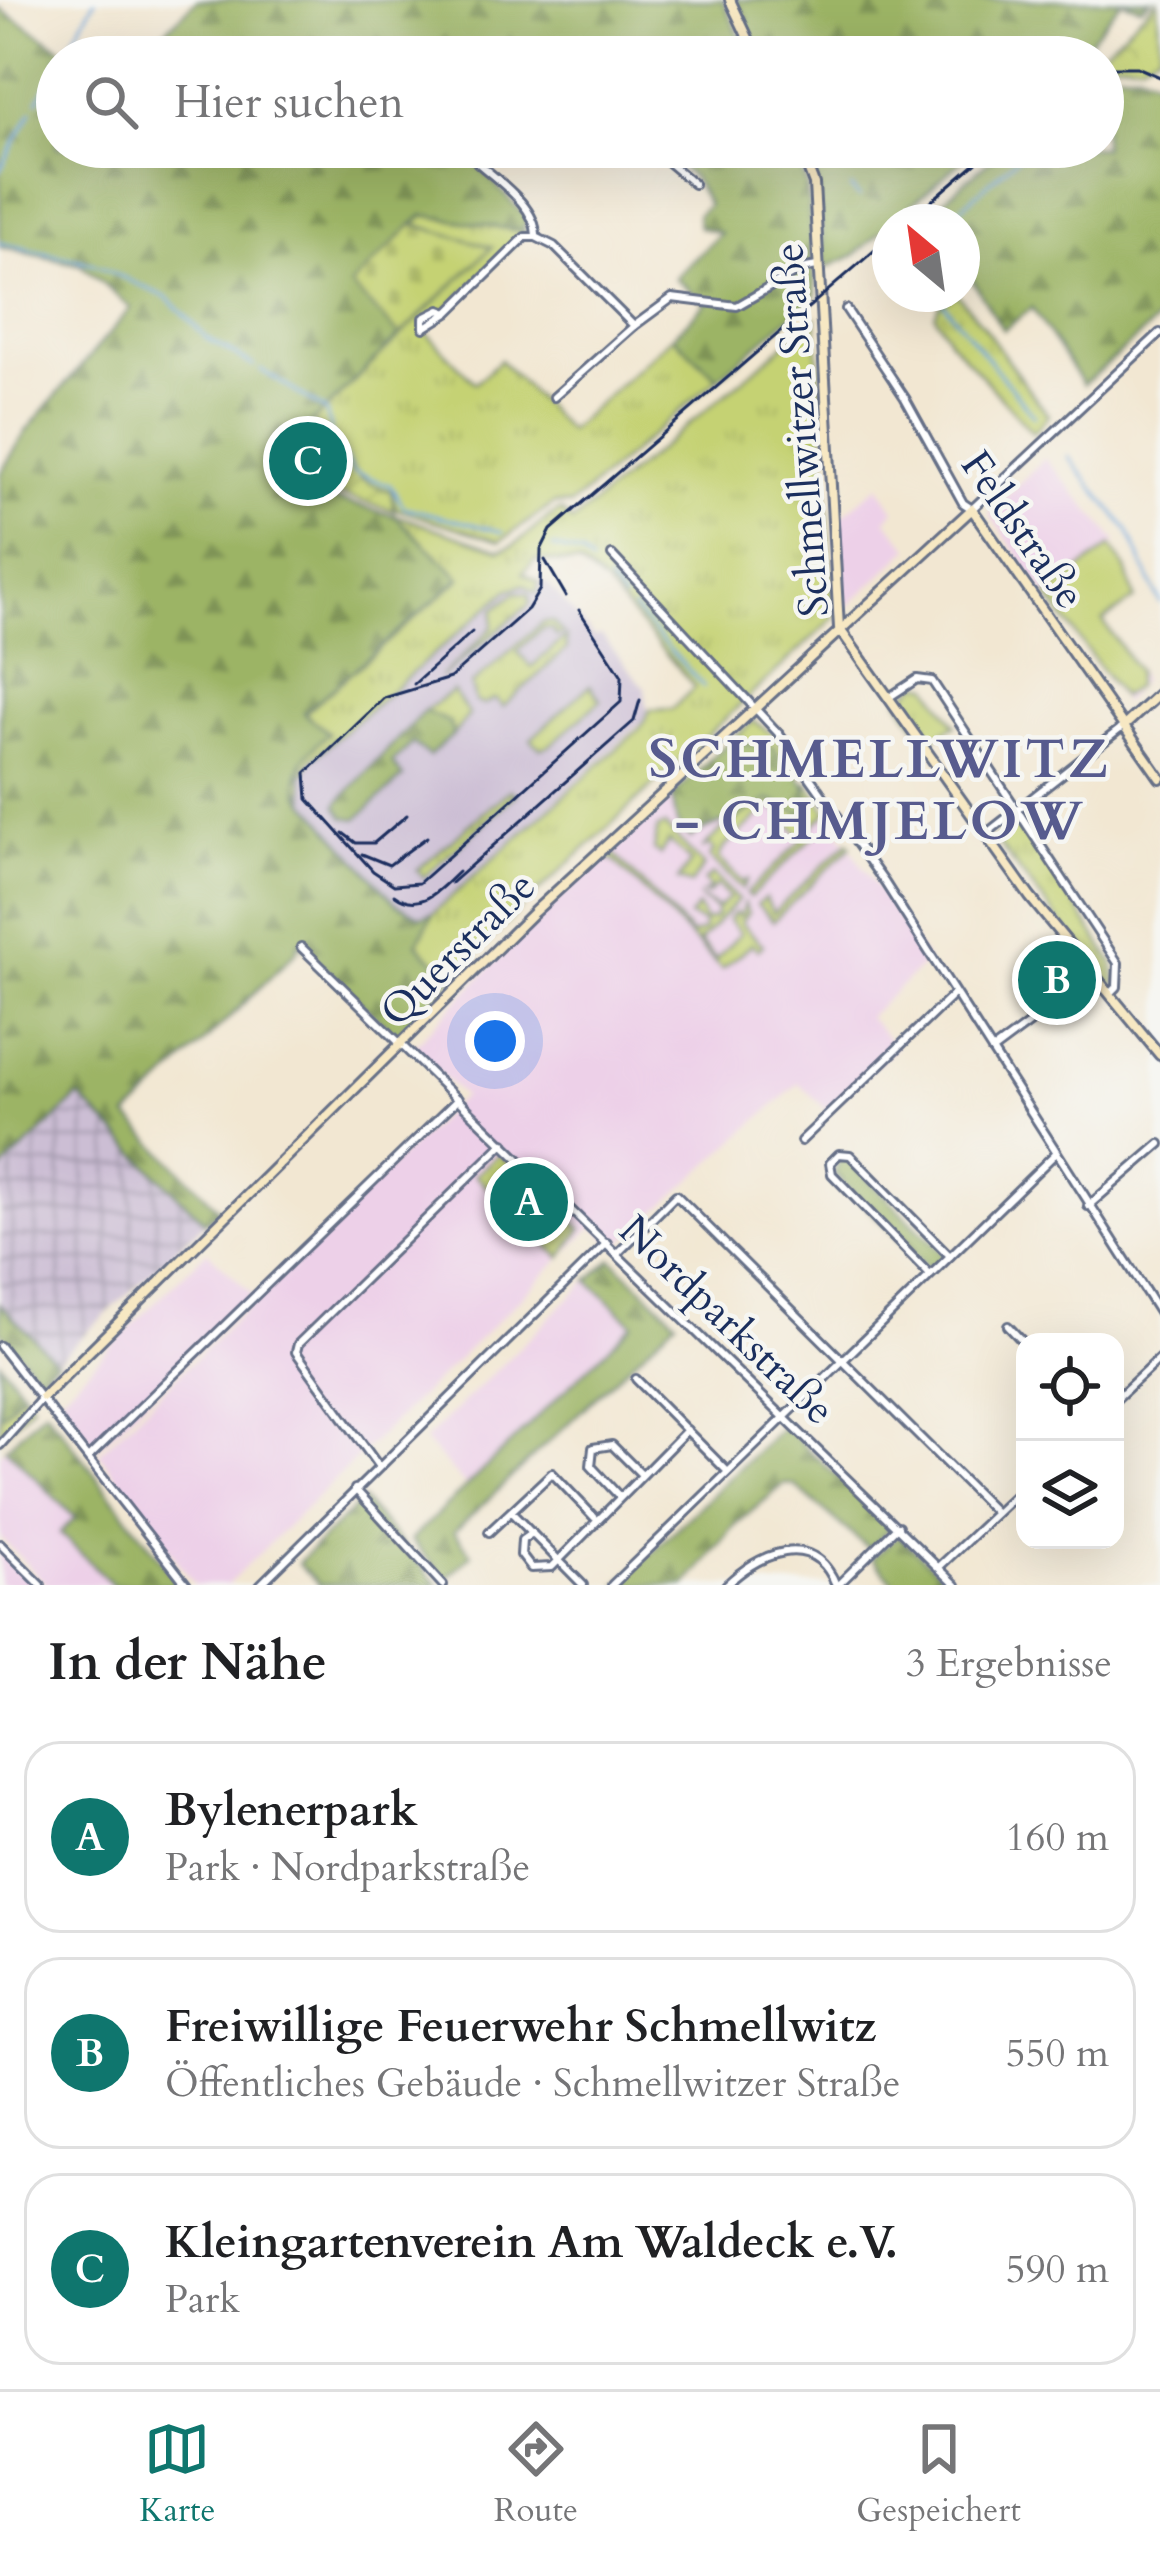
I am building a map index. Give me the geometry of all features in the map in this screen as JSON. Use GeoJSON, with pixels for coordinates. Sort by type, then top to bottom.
{"type":"FeatureCollection","features":[{"type":"Feature","properties":{"kind":"street"},"geometry":{"type":"LineString","coordinates":[[730,0],[747,36]]}},
{"type":"Feature","properties":{"kind":"street"},"geometry":{"type":"LineString","coordinates":[[483,168],[520,202],[537,224],[536,236]]}},
{"type":"Feature","properties":{"kind":"street"},"geometry":{"type":"LineString","coordinates":[[675,168],[694,184]]}},
{"type":"Feature","properties":{"kind":"street","name":"Schmellwitzer Straße"},"geometry":{"type":"LineString","coordinates":[[808,168],[814,184],[839,628],[1030,897],[1160,1055]]}},
{"type":"Feature","properties":{"kind":"street"},"geometry":{"type":"LineString","coordinates":[[448,313],[525,237],[536,236],[554,246],[634,326]]}},
{"type":"Feature","properties":{"kind":"street"},"geometry":{"type":"LineString","coordinates":[[554,398],[672,298],[726,308],[818,266]]}},
{"type":"Feature","properties":{"kind":"street","name":"Feldstraße"},"geometry":{"type":"LineString","coordinates":[[846,309],[905,398],[963,503],[972,509],[1160,778]]}},
{"type":"Feature","properties":{"kind":"street"},"geometry":{"type":"LineString","coordinates":[[972,509],[1160,333]]}},
{"type":"Feature","properties":{"kind":"street","name":"Querstraße"},"geometry":{"type":"LineString","coordinates":[[0,1445],[534,912],[972,509]]}},
{"type":"Feature","properties":{"kind":"street"},"geometry":{"type":"LineString","coordinates":[[612,555],[779,734],[872,865],[1160,1314]]}},
{"type":"Feature","properties":{"kind":"street","name":"Schmellwitzer Straße"},"geometry":{"type":"LineString","coordinates":[[891,696],[917,679],[929,678],[1118,963],[1117,987],[1111,993]]}},
{"type":"Feature","properties":{"kind":"street"},"geometry":{"type":"LineString","coordinates":[[987,833],[1160,693]]}},
{"type":"Feature","properties":{"kind":"street","name":"Nordparkstraße"},"geometry":{"type":"LineString","coordinates":[[301,947],[956,1585]]}},
{"type":"Feature","properties":{"kind":"street"},"geometry":{"type":"LineString","coordinates":[[992,1052],[1096,974]]}},
{"type":"Feature","properties":{"kind":"street"},"geometry":{"type":"LineString","coordinates":[[801,1141],[954,994]]}},
{"type":"Feature","properties":{"kind":"street"},"geometry":{"type":"LineString","coordinates":[[91,1455],[458,1099]]}},
{"type":"Feature","properties":{"kind":"street"},"geometry":{"type":"LineString","coordinates":[[379,1466],[296,1352],[298,1344],[504,1143]]}},
{"type":"Feature","properties":{"kind":"street"},"geometry":{"type":"LineString","coordinates":[[1088,1206],[1160,1144]]}},
{"type":"Feature","properties":{"kind":"street"},"geometry":{"type":"LineString","coordinates":[[612,1585],[1056,1153]]}},
{"type":"Feature","properties":{"kind":"street"},"geometry":{"type":"LineString","coordinates":[[930,1275],[832,1174],[830,1163],[839,1154],[850,1155],[950,1256]]}},
{"type":"Feature","properties":{"kind":"street"},"geometry":{"type":"LineString","coordinates":[[618,1253],[676,1195],[996,1513]]}},
{"type":"Feature","properties":{"kind":"street"},"geometry":{"type":"LineString","coordinates":[[260,1585],[608,1244]]}},
{"type":"Feature","properties":{"kind":"street"},"geometry":{"type":"LineString","coordinates":[[1008,1326],[1016,1334]]}},
{"type":"Feature","properties":{"kind":"street"},"geometry":{"type":"LineString","coordinates":[[0,1346],[91,1455],[188,1585]]}},
{"type":"Feature","properties":{"kind":"street"},"geometry":{"type":"LineString","coordinates":[[1124,1392],[1160,1358]]}},
{"type":"Feature","properties":{"kind":"street"},"geometry":{"type":"LineString","coordinates":[[636,1379],[727,1471]]}},
{"type":"Feature","properties":{"kind":"street"},"geometry":{"type":"LineString","coordinates":[[532,1533],[522,1540],[525,1562],[544,1570],[687,1430]]}},
{"type":"Feature","properties":{"kind":"street"},"geometry":{"type":"LineString","coordinates":[[619,1496],[591,1466],[593,1448],[600,1443],[612,1445],[641,1475]]}},
{"type":"Feature","properties":{"kind":"street"},"geometry":{"type":"LineString","coordinates":[[489,1532],[552,1473],[596,1518]]}},
{"type":"Feature","properties":{"kind":"street"},"geometry":{"type":"LineString","coordinates":[[356,1489],[443,1585]]}},
{"type":"Feature","properties":{"kind":"street"},"geometry":{"type":"LineString","coordinates":[[939,1567],[1016,1494]]}},
{"type":"Feature","properties":{"kind":"street"},"geometry":{"type":"LineString","coordinates":[[511,1512],[583,1585]]}},
{"type":"Feature","properties":{"kind":"street"},"geometry":{"type":"LineString","coordinates":[[727,1585],[768,1553],[790,1550],[818,1562],[837,1585],[898,1526]]}},
{"type":"Feature","properties":{"kind":"street"},"geometry":{"type":"LineString","coordinates":[[0,1544],[41,1585]]}},
{"type":"Feature","properties":{"kind":"shaded area"},"geometry":{"type":"Polygon","coordinates":[[[1045,458],[1117,542],[1074,577],[1142,680],[1123,703],[989,514],[1045,458]]]}},
{"type":"Feature","properties":{"kind":"shaded area"},"geometry":{"type":"Polygon","coordinates":[[[879,485],[895,510],[886,520],[910,548],[843,611],[837,520],[879,485]]]}},
{"type":"Feature","properties":{"kind":"shaded area"},"geometry":{"type":"Polygon","coordinates":[[[523,573],[529,581],[547,583],[594,637],[601,635],[645,688],[648,716],[433,913],[421,917],[396,903],[300,795],[301,762],[523,573]]]}},
{"type":"Feature","properties":{"kind":"shaded area"},"geometry":{"type":"Polygon","coordinates":[[[774,736],[927,961],[868,1017],[896,1047],[828,1111],[799,1083],[617,1247],[594,1226],[227,1585],[195,1585],[99,1453],[463,1096],[413,1047],[529,927],[686,782],[774,736]]]}},
{"type":"Feature","properties":{"kind":"shaded area"},"geometry":{"type":"Polygon","coordinates":[[[78,1095],[205,1222],[56,1361],[0,1304],[0,1172],[78,1095]]]}},
{"type":"Feature","properties":{"kind":"shaded area"},"geometry":{"type":"Polygon","coordinates":[[[207,1251],[253,1295],[97,1449],[59,1398],[207,1251]]]}},
{"type":"Feature","properties":{"kind":"shaded area"},"geometry":{"type":"Polygon","coordinates":[[[588,1280],[633,1324],[466,1486],[424,1441],[588,1280]]]}},
{"type":"Feature","properties":{"kind":"shaded area"},"geometry":{"type":"Polygon","coordinates":[[[6,1448],[76,1518],[61,1533],[113,1585],[47,1585],[0,1537],[0,1454],[6,1448]]]}},
{"type":"Feature","properties":{"kind":"shaded area"},"geometry":{"type":"Polygon","coordinates":[[[0,1550],[35,1585],[0,1585],[0,1550]]]}},
{"type":"Feature","properties":{"kind":"green space"},"geometry":{"type":"Polygon","coordinates":[[[197,0],[723,0],[740,36],[160,36],[197,0]]]}},
{"type":"Feature","properties":{"kind":"green space"},"geometry":{"type":"Polygon","coordinates":[[[734,0],[1150,0],[1141,7],[1121,1],[1093,36],[752,36],[734,0]]]}},
{"type":"Feature","properties":{"kind":"green space"},"geometry":{"type":"Polygon","coordinates":[[[1157,0],[1160,51],[1140,62],[1124,61],[1124,36],[1119,36],[1157,0]]]}},
{"type":"Feature","properties":{"kind":"green space"},"geometry":{"type":"Polygon","coordinates":[[[0,9],[42,36],[36,36],[36,168],[480,168],[528,219],[521,231],[424,215],[413,224],[352,285],[400,335],[267,467],[268,481],[395,516],[461,578],[304,713],[329,733],[309,753],[298,776],[300,795],[396,903],[421,917],[433,913],[417,944],[453,978],[396,1036],[299,942],[297,951],[128,1117],[221,1211],[205,1222],[79,1096],[0,1172],[0,474],[27,430],[131,308],[81,265],[0,247],[0,9]]]}},
{"type":"Feature","properties":{"kind":"green space"},"geometry":{"type":"Polygon","coordinates":[[[1124,71],[1139,71],[1160,81],[1160,176],[1155,186],[1160,205],[1160,318],[1083,385],[1032,308],[1003,330],[980,293],[980,204],[939,204],[981,168],[1124,168],[1124,71]]]}},
{"type":"Feature","properties":{"kind":"green space"},"geometry":{"type":"Polygon","coordinates":[[[681,168],[801,168],[807,186],[816,295],[718,378],[673,336],[706,303],[675,278],[721,233],[699,227],[697,215],[708,205],[693,178],[681,168]]]}},
{"type":"Feature","properties":{"kind":"green space"},"geometry":{"type":"Polygon","coordinates":[[[812,168],[953,168],[913,204],[872,204],[872,240],[855,255],[825,268],[818,186],[812,168]]]}},
{"type":"Feature","properties":{"kind":"green space"},"geometry":{"type":"Polygon","coordinates":[[[423,215],[526,231],[425,331],[475,383],[500,360],[568,431],[673,336],[718,378],[571,505],[554,504],[500,541],[396,509],[391,491],[362,479],[311,423],[491,248],[413,224],[423,215]]]}},
{"type":"Feature","properties":{"kind":"green space"},"geometry":{"type":"Polygon","coordinates":[[[413,224],[492,247],[400,335],[351,286],[413,224]]]}},
{"type":"Feature","properties":{"kind":"green space"},"geometry":{"type":"Polygon","coordinates":[[[972,312],[1049,415],[1033,433],[951,342],[935,315],[972,312]]]}},
{"type":"Feature","properties":{"kind":"green space"},"geometry":{"type":"Polygon","coordinates":[[[816,318],[834,618],[523,906],[453,978],[417,944],[433,913],[640,728],[650,710],[672,709],[695,687],[605,584],[579,564],[535,560],[523,573],[539,582],[537,593],[523,585],[508,590],[311,760],[302,777],[306,802],[297,784],[306,753],[303,714],[460,579],[392,514],[500,550],[561,511],[572,522],[816,318]]]}},
{"type":"Feature","properties":{"kind":"green space"},"geometry":{"type":"Polygon","coordinates":[[[311,423],[362,479],[391,491],[394,511],[268,474],[267,467],[311,423]]]}},
{"type":"Feature","properties":{"kind":"green space"},"geometry":{"type":"Polygon","coordinates":[[[1111,546],[1126,569],[1135,599],[1103,621],[1137,671],[1135,687],[1121,697],[1047,595],[1111,546]]]}},
{"type":"Feature","properties":{"kind":"green space"},"geometry":{"type":"Polygon","coordinates":[[[516,592],[529,594],[530,604],[440,678],[493,627],[494,609],[516,592]]]}},
{"type":"Feature","properties":{"kind":"green space"},"geometry":{"type":"Polygon","coordinates":[[[543,622],[553,622],[563,634],[556,636],[552,629],[543,628],[517,651],[531,667],[566,637],[567,649],[503,707],[495,699],[483,705],[475,701],[471,685],[543,622]]]}},
{"type":"Feature","properties":{"kind":"green space"},"geometry":{"type":"Polygon","coordinates":[[[919,683],[929,685],[955,725],[927,742],[899,700],[919,683]]]}},
{"type":"Feature","properties":{"kind":"green space"},"geometry":{"type":"Polygon","coordinates":[[[590,685],[601,700],[549,746],[540,748],[531,739],[590,685]]]}},
{"type":"Feature","properties":{"kind":"green space"},"geometry":{"type":"Polygon","coordinates":[[[453,691],[469,715],[453,735],[449,722],[424,711],[453,691]]]}},
{"type":"Feature","properties":{"kind":"green space"},"geometry":{"type":"Polygon","coordinates":[[[424,711],[449,722],[453,735],[429,756],[413,743],[392,763],[403,777],[357,819],[345,817],[337,806],[340,800],[424,711]]]}},
{"type":"Feature","properties":{"kind":"green space"},"geometry":{"type":"Polygon","coordinates":[[[754,721],[774,735],[799,769],[753,743],[729,741],[754,721]]]}},
{"type":"Feature","properties":{"kind":"green space"},"geometry":{"type":"Polygon","coordinates":[[[729,741],[774,747],[800,777],[810,806],[801,814],[769,800],[691,839],[677,824],[672,796],[729,741]]]}},
{"type":"Feature","properties":{"kind":"green space"},"geometry":{"type":"Polygon","coordinates":[[[807,781],[828,812],[810,828],[815,835],[750,897],[746,894],[803,839],[774,806],[723,849],[719,858],[742,882],[747,880],[742,889],[709,857],[714,851],[709,845],[702,849],[727,825],[769,800],[802,814],[810,806],[807,781]]]}},
{"type":"Feature","properties":{"kind":"green space"},"geometry":{"type":"Polygon","coordinates":[[[510,790],[516,794],[424,877],[417,870],[510,790]]]}},
{"type":"Feature","properties":{"kind":"green space"},"geometry":{"type":"Polygon","coordinates":[[[1014,820],[1020,821],[1113,963],[1116,981],[1111,986],[995,840],[1014,820]]]}},
{"type":"Feature","properties":{"kind":"green space"},"geometry":{"type":"Polygon","coordinates":[[[665,826],[704,866],[691,884],[678,880],[691,862],[669,841],[660,855],[654,850],[658,828],[665,826]]]}},
{"type":"Feature","properties":{"kind":"green space"},"geometry":{"type":"Polygon","coordinates":[[[848,842],[851,846],[773,921],[757,904],[765,898],[773,913],[848,842]]]}},
{"type":"Feature","properties":{"kind":"green space"},"geometry":{"type":"Polygon","coordinates":[[[610,850],[692,935],[703,931],[703,923],[689,917],[698,907],[705,921],[716,917],[716,909],[698,897],[718,908],[729,898],[717,885],[708,894],[703,893],[711,889],[704,881],[713,874],[738,900],[699,942],[716,959],[740,933],[728,920],[735,912],[740,916],[744,904],[748,913],[741,923],[763,945],[758,950],[752,944],[722,969],[614,861],[602,858],[610,850]]]}},
{"type":"Feature","properties":{"kind":"green space"},"geometry":{"type":"Polygon","coordinates":[[[499,1154],[582,1229],[561,1258],[475,1175],[499,1154]]]}},
{"type":"Feature","properties":{"kind":"green space"},"geometry":{"type":"Polygon","coordinates":[[[840,1158],[849,1160],[946,1256],[930,1271],[834,1174],[840,1158]]]}},
{"type":"Feature","properties":{"kind":"green space"},"geometry":{"type":"Polygon","coordinates":[[[612,1259],[676,1320],[454,1532],[472,1554],[446,1579],[411,1540],[633,1324],[588,1280],[612,1259]]]}},
{"type":"Feature","properties":{"kind":"green space"},"geometry":{"type":"Polygon","coordinates":[[[0,1304],[56,1361],[39,1377],[0,1331],[0,1304]]]}},
{"type":"Feature","properties":{"kind":"green space"},"geometry":{"type":"Polygon","coordinates":[[[0,1362],[23,1391],[0,1417],[0,1362]]]}},
{"type":"Feature","properties":{"kind":"green space"},"geometry":{"type":"Polygon","coordinates":[[[23,1391],[32,1404],[0,1439],[0,1417],[23,1391]]]}},
{"type":"Feature","properties":{"kind":"green space"},"geometry":{"type":"Polygon","coordinates":[[[45,1409],[180,1585],[113,1585],[60,1533],[75,1518],[6,1448],[45,1409]]]}},
{"type":"Feature","properties":{"kind":"green space"},"geometry":{"type":"Polygon","coordinates":[[[783,1426],[891,1527],[869,1549],[794,1485],[784,1484],[736,1524],[686,1585],[618,1585],[783,1426]]]}},
{"type":"Feature","properties":{"kind":"green space"},"geometry":{"type":"Polygon","coordinates":[[[362,1500],[438,1585],[319,1585],[298,1563],[362,1500]]]}},
{"type":"Feature","properties":{"kind":"green space"},"geometry":{"type":"Polygon","coordinates":[[[899,1535],[942,1576],[932,1585],[896,1585],[872,1558],[899,1535]]]}},
{"type":"Feature","properties":{"kind":"waterway"},"geometry":{"type":"LineString","coordinates":[[75,36],[95,0]]}},
{"type":"Feature","properties":{"kind":"waterway"},"geometry":{"type":"LineString","coordinates":[[0,170],[32,111]]}},
{"type":"Feature","properties":{"kind":"waterway"},"geometry":{"type":"LineString","coordinates":[[965,204],[1005,168]]}},
{"type":"Feature","properties":{"kind":"waterway"},"geometry":{"type":"LineString","coordinates":[[851,188],[859,197]]}},
{"type":"Feature","properties":{"kind":"waterway"},"geometry":{"type":"LineString","coordinates":[[0,243],[91,263],[168,298],[207,338],[254,366]]}},
{"type":"Feature","properties":{"kind":"waterway"},"geometry":{"type":"LineString","coordinates":[[950,312],[1034,416]]}},
{"type":"Feature","properties":{"kind":"waterway"},"geometry":{"type":"LineString","coordinates":[[261,370],[326,411],[331,434],[353,472],[390,485],[404,507],[503,532]]}},
{"type":"Feature","properties":{"kind":"waterway"},"geometry":{"type":"LineString","coordinates":[[1068,457],[1128,530],[1160,603]]}},
{"type":"Feature","properties":{"kind":"waterway"},"geometry":{"type":"LineString","coordinates":[[553,547],[582,555],[591,564]]}},
{"type":"Feature","properties":{"kind":"waterway"},"geometry":{"type":"LineString","coordinates":[[608,581],[624,600]]}},
{"type":"Feature","properties":{"kind":"waterway"},"geometry":{"type":"LineString","coordinates":[[633,609],[704,687]]}},
{"type":"Feature","properties":{"kind":"tram line"},"geometry":{"type":"LineString","coordinates":[[1124,67],[1160,77]]}},
{"type":"Feature","properties":{"kind":"tram line"},"geometry":{"type":"LineString","coordinates":[[928,204],[970,168]]}},
{"type":"Feature","properties":{"kind":"tram line"},"geometry":{"type":"LineString","coordinates":[[579,610],[622,676],[621,702],[419,883],[394,885],[373,871],[308,799],[306,773],[384,698],[450,678],[528,609],[540,589],[541,550],[551,530],[872,253]]}},
{"type":"Feature","properties":{"kind":"tram line"},"geometry":{"type":"LineString","coordinates":[[545,560],[566,596]]}},
{"type":"Feature","properties":{"kind":"tram line"},"geometry":{"type":"LineString","coordinates":[[414,684],[472,632]]}},
{"type":"Feature","properties":{"kind":"tram line"},"geometry":{"type":"LineString","coordinates":[[451,883],[634,721],[640,700]]}},
{"type":"Feature","properties":{"kind":"tram line"},"geometry":{"type":"LineString","coordinates":[[343,833],[356,843],[374,843],[407,815]]}},
{"type":"Feature","properties":{"kind":"tram line"},"geometry":{"type":"LineString","coordinates":[[362,854],[389,865],[427,837]]}},
{"type":"Feature","properties":{"kind":"tram line"},"geometry":{"type":"LineString","coordinates":[[394,894],[421,901],[458,872]]}},
{"type":"Feature","properties":{"kind":"place","name":"Kleingartenverein Am Waldeck e.V."},"geometry":{"type":"Point","coordinates":[308,461]}},
{"type":"Feature","properties":{"kind":"place","name":"Freiwillige Feuerwehr Schmellwitz"},"geometry":{"type":"Point","coordinates":[1057,980]}},
{"type":"Feature","properties":{"kind":"place","name":"Bylenerpark"},"geometry":{"type":"Point","coordinates":[529,1202]}},
{"type":"Feature","properties":{"kind":"district","name":"SCHMELLWITZ - CHMJELOW"},"geometry":{"type":"Point","coordinates":[880,789]}}]}
